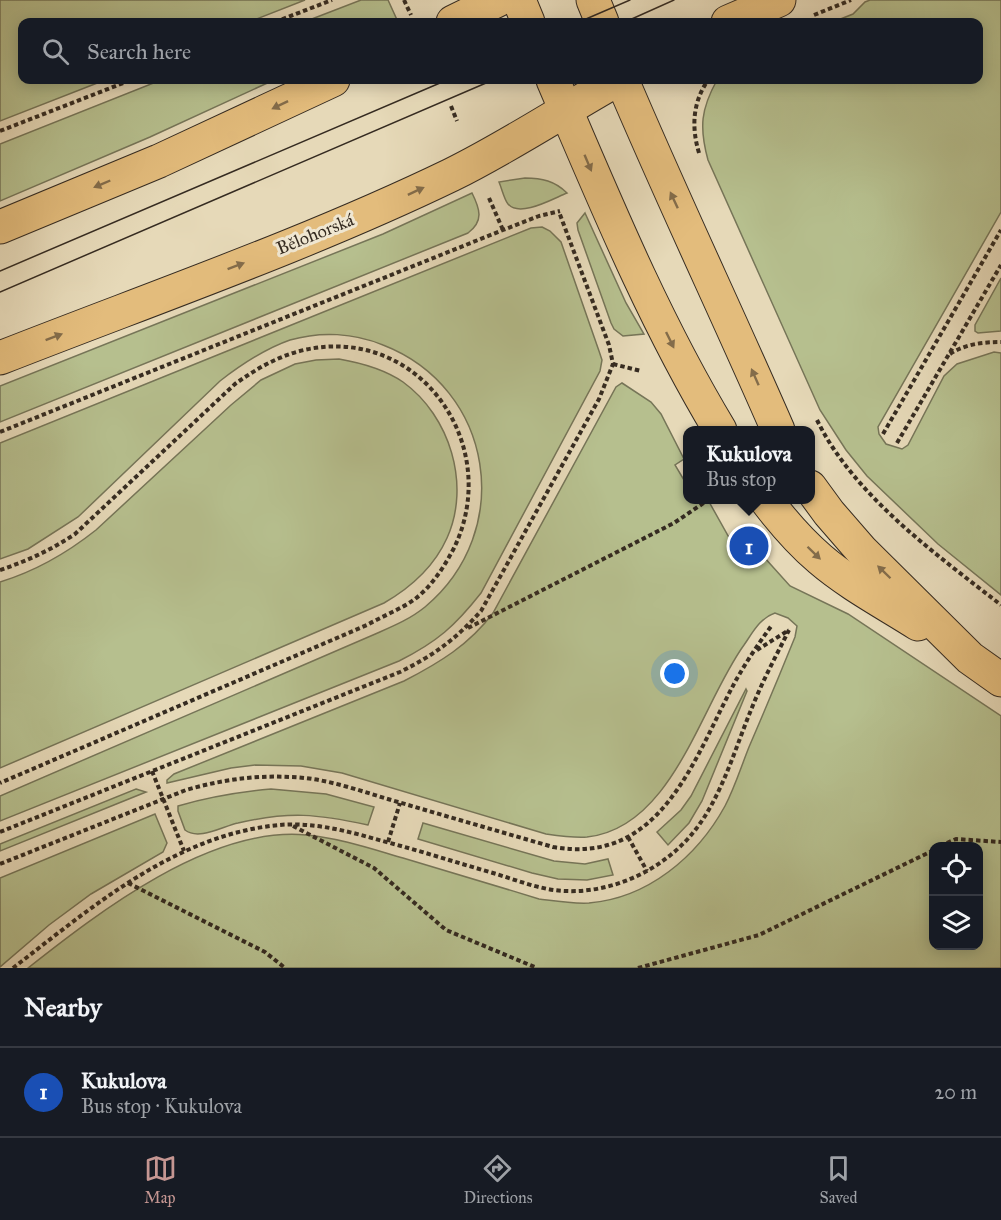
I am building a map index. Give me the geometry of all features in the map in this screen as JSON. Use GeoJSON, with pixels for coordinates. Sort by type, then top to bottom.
{"type":"FeatureCollection","features":[{"type":"Feature","properties":{"kind":"main road"},"geometry":{"type":"LineString","coordinates":[[461,18],[498,0]]}},
{"type":"Feature","properties":{"kind":"main road"},"geometry":{"type":"LineString","coordinates":[[519,0],[526,18]]}},
{"type":"Feature","properties":{"kind":"main road"},"geometry":{"type":"LineString","coordinates":[[593,0],[600,18]]}},
{"type":"Feature","properties":{"kind":"main road"},"geometry":{"type":"LineString","coordinates":[[737,18],[779,0]]}},
{"type":"Feature","properties":{"kind":"main road"},"geometry":{"type":"LineString","coordinates":[[0,227],[159,161],[324,84]]}},
{"type":"Feature","properties":{"kind":"main road"},"geometry":{"type":"LineString","coordinates":[[554,84],[630,259],[675,351],[718,426]]}},
{"type":"Feature","properties":{"kind":"main road","name":"Bělohorská"},"geometry":{"type":"LineString","coordinates":[[0,358],[328,230],[403,197],[503,147],[610,84]]}},
{"type":"Feature","properties":{"kind":"main road"},"geometry":{"type":"LineString","coordinates":[[624,84],[668,188],[736,333],[776,426]]}},
{"type":"Feature","properties":{"kind":"main road"},"geometry":{"type":"LineString","coordinates":[[815,494],[862,551],[970,658]]}},
{"type":"Feature","properties":{"kind":"main road"},"geometry":{"type":"LineString","coordinates":[[769,504],[820,559],[843,577],[1001,680]]}},
{"type":"Feature","properties":{"kind":"path"},"geometry":{"type":"LineString","coordinates":[[285,18],[332,0]]}},
{"type":"Feature","properties":{"kind":"path"},"geometry":{"type":"LineString","coordinates":[[404,0],[411,15]]}},
{"type":"Feature","properties":{"kind":"path"},"geometry":{"type":"LineString","coordinates":[[808,18],[851,0]]}},
{"type":"Feature","properties":{"kind":"path"},"geometry":{"type":"LineString","coordinates":[[0,131],[121,84]]}},
{"type":"Feature","properties":{"kind":"path"},"geometry":{"type":"LineString","coordinates":[[700,158],[694,135],[694,115],[697,99],[706,84]]}},
{"type":"Feature","properties":{"kind":"path"},"geometry":{"type":"LineString","coordinates":[[451,106],[457,121]]}},
{"type":"Feature","properties":{"kind":"path"},"geometry":{"type":"LineString","coordinates":[[485,188],[503,231]]}},
{"type":"Feature","properties":{"kind":"path"},"geometry":{"type":"LineString","coordinates":[[0,432],[539,216],[559,212],[605,334],[613,364],[599,399],[482,611],[464,630],[433,656],[400,672],[0,832]]}},
{"type":"Feature","properties":{"kind":"path"},"geometry":{"type":"LineString","coordinates":[[883,434],[1001,230]]}},
{"type":"Feature","properties":{"kind":"path"},"geometry":{"type":"LineString","coordinates":[[897,443],[1001,265]]}},
{"type":"Feature","properties":{"kind":"path"},"geometry":{"type":"LineString","coordinates":[[949,355],[967,346],[1001,342]]}},
{"type":"Feature","properties":{"kind":"path"},"geometry":{"type":"LineString","coordinates":[[0,570],[27,561],[75,534],[235,384],[256,369],[279,357],[304,350],[330,347],[358,349],[387,357],[407,368],[426,383],[442,402],[454,420],[463,441],[469,491],[461,534],[434,580],[415,598],[367,624],[0,783]]}},
{"type":"Feature","properties":{"kind":"path"},"geometry":{"type":"LineString","coordinates":[[813,411],[825,436],[844,462],[888,511],[942,559],[1001,605]]}},
{"type":"Feature","properties":{"kind":"path"},"geometry":{"type":"LineString","coordinates":[[464,630],[674,523],[702,504]]}},
{"type":"Feature","properties":{"kind":"path"},"geometry":{"type":"LineString","coordinates":[[0,864],[163,799],[210,783],[238,778],[276,776],[322,782],[553,847],[573,851],[604,847],[627,837],[651,821],[676,794],[695,764],[736,681],[772,624]]}},
{"type":"Feature","properties":{"kind":"path"},"geometry":{"type":"LineString","coordinates":[[13,968],[128,883],[184,851],[246,830],[290,824],[324,825],[530,885],[555,890],[586,890],[614,885],[634,878],[674,852],[696,830],[711,804],[757,694],[789,630],[754,652]]}},
{"type":"Feature","properties":{"kind":"path"},"geometry":{"type":"LineString","coordinates":[[152,770],[184,851]]}},
{"type":"Feature","properties":{"kind":"path"},"geometry":{"type":"LineString","coordinates":[[388,842],[400,803]]}},
{"type":"Feature","properties":{"kind":"path"},"geometry":{"type":"LineString","coordinates":[[290,824],[374,868],[446,930],[537,968]]}},
{"type":"Feature","properties":{"kind":"path"},"geometry":{"type":"LineString","coordinates":[[627,837],[646,870]]}},
{"type":"Feature","properties":{"kind":"path"},"geometry":{"type":"LineString","coordinates":[[949,842],[956,839],[1001,842]]}},
{"type":"Feature","properties":{"kind":"path"},"geometry":{"type":"LineString","coordinates":[[638,968],[759,935],[929,852]]}},
{"type":"Feature","properties":{"kind":"path"},"geometry":{"type":"LineString","coordinates":[[128,883],[265,952],[285,968]]}},
{"type":"Feature","properties":{"kind":"green space"},"geometry":{"type":"Polygon","coordinates":[[[0,0],[305,0],[259,18],[18,18],[18,84],[95,84],[0,121],[0,0]]]}},
{"type":"Feature","properties":{"kind":"green space"},"geometry":{"type":"Polygon","coordinates":[[[361,0],[388,0],[396,18],[314,18],[361,0]]]}},
{"type":"Feature","properties":{"kind":"green space"},"geometry":{"type":"Polygon","coordinates":[[[870,0],[1001,0],[1001,212],[878,427],[879,434],[886,444],[902,449],[908,445],[944,376],[957,364],[994,352],[1001,353],[1001,595],[938,544],[867,476],[846,450],[820,410],[708,160],[705,148],[703,119],[715,84],[983,84],[983,18],[843,18],[853,14],[870,0]]]}},
{"type":"Feature","properties":{"kind":"green space"},"geometry":{"type":"Polygon","coordinates":[[[151,84],[265,84],[150,137],[0,201],[0,144],[151,84]]]}},
{"type":"Feature","properties":{"kind":"green space"},"geometry":{"type":"Polygon","coordinates":[[[525,178],[548,181],[567,193],[537,206],[513,208],[508,204],[499,182],[525,178]]]}},
{"type":"Feature","properties":{"kind":"green space"},"geometry":{"type":"Polygon","coordinates":[[[472,193],[479,214],[476,224],[468,233],[0,422],[0,386],[383,234],[472,193]]]}},
{"type":"Feature","properties":{"kind":"green space"},"geometry":{"type":"Polygon","coordinates":[[[585,213],[626,303],[644,334],[623,336],[614,329],[611,323],[578,230],[577,223],[585,213]]]}},
{"type":"Feature","properties":{"kind":"green space"},"geometry":{"type":"Polygon","coordinates":[[[542,227],[550,231],[561,242],[602,360],[600,371],[481,593],[463,615],[435,640],[399,661],[0,821],[0,796],[386,629],[419,612],[454,576],[472,540],[481,502],[480,464],[469,427],[449,393],[420,365],[383,345],[349,336],[325,334],[302,337],[262,352],[220,381],[78,517],[28,549],[0,559],[0,443],[531,228],[542,227]]]}},
{"type":"Feature","properties":{"kind":"green space"},"geometry":{"type":"Polygon","coordinates":[[[1001,278],[1001,331],[978,333],[975,331],[975,325],[1001,278]]]}},
{"type":"Feature","properties":{"kind":"green space"},"geometry":{"type":"Polygon","coordinates":[[[339,359],[372,367],[403,382],[433,413],[444,432],[452,453],[457,496],[454,517],[447,538],[442,549],[428,567],[403,591],[384,603],[0,768],[0,582],[51,560],[96,530],[261,380],[295,364],[339,359]]]}},
{"type":"Feature","properties":{"kind":"green space"},"geometry":{"type":"Polygon","coordinates":[[[622,383],[651,402],[661,414],[683,457],[683,460],[675,465],[683,478],[683,504],[710,504],[745,566],[763,556],[790,586],[848,614],[1001,716],[1001,968],[28,968],[88,922],[158,877],[195,858],[232,844],[269,836],[306,835],[343,841],[539,899],[589,903],[631,893],[669,872],[685,858],[714,825],[732,792],[795,637],[797,626],[788,618],[775,613],[761,622],[728,670],[682,760],[663,788],[642,812],[617,829],[587,837],[546,834],[342,773],[301,766],[255,765],[231,768],[167,783],[167,780],[174,774],[404,681],[464,644],[493,613],[616,387],[622,383]]]}},
{"type":"Feature","properties":{"kind":"green space"},"geometry":{"type":"Polygon","coordinates":[[[746,689],[702,801],[689,823],[668,845],[657,832],[681,810],[691,796],[746,689]]]}},
{"type":"Feature","properties":{"kind":"green space"},"geometry":{"type":"Polygon","coordinates":[[[136,789],[146,792],[0,851],[0,844],[136,789]]]}},
{"type":"Feature","properties":{"kind":"green space"},"geometry":{"type":"Polygon","coordinates":[[[271,789],[326,794],[374,807],[368,825],[318,816],[289,815],[256,819],[197,834],[185,830],[178,811],[178,806],[201,800],[271,789]]]}},
{"type":"Feature","properties":{"kind":"green space"},"geometry":{"type":"Polygon","coordinates":[[[155,814],[167,843],[163,852],[91,894],[49,925],[0,967],[0,878],[155,814]]]}},
{"type":"Feature","properties":{"kind":"green space"},"geometry":{"type":"Polygon","coordinates":[[[423,823],[554,861],[585,864],[608,859],[613,875],[587,880],[558,879],[532,873],[418,839],[423,823]]]}},
{"type":"Feature","properties":{"kind":"tram line"},"geometry":{"type":"LineString","coordinates":[[588,18],[630,0]]}},
{"type":"Feature","properties":{"kind":"tram line"},"geometry":{"type":"LineString","coordinates":[[634,18],[674,0]]}},
{"type":"Feature","properties":{"kind":"tram line"},"geometry":{"type":"LineString","coordinates":[[0,271],[438,84]]}},
{"type":"Feature","properties":{"kind":"tram line"},"geometry":{"type":"LineString","coordinates":[[0,292],[484,84]]}},
{"type":"Feature","properties":{"kind":"place","name":"Kukulova"},"geometry":{"type":"Point","coordinates":[749,546]}}]}
